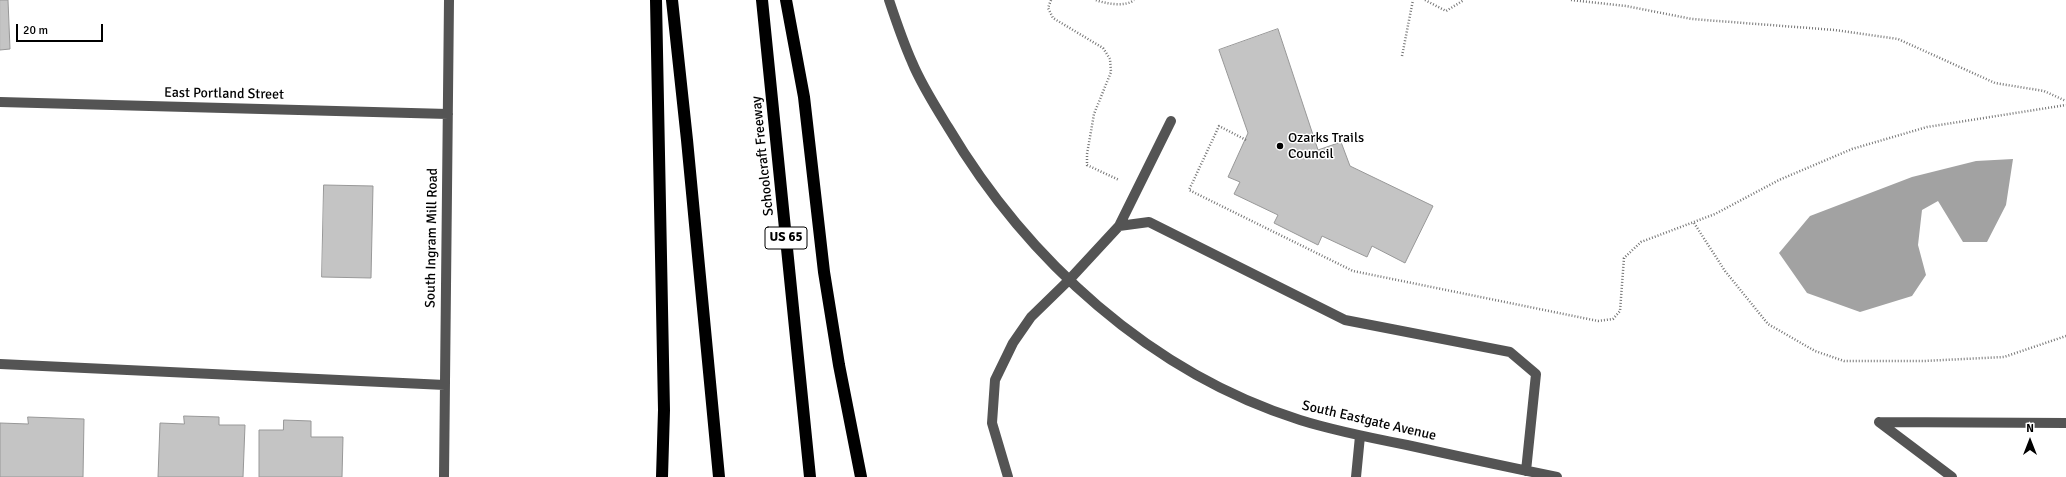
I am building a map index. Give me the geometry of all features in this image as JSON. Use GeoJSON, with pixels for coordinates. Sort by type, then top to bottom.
{"type":"FeatureCollection","features":[{"type":"Feature","properties":{"kind":"highway"},"geometry":{"type":"LineString","coordinates":[[656,0],[664,410],[662,477]]}},
{"type":"Feature","properties":{"kind":"highway"},"geometry":{"type":"LineString","coordinates":[[672,0],[719,477]]}},
{"type":"Feature","properties":{"kind":"highway","name":"Schoolcraft Freeway"},"geometry":{"type":"LineString","coordinates":[[762,0],[810,477]]}},
{"type":"Feature","properties":{"kind":"highway"},"geometry":{"type":"LineString","coordinates":[[786,0],[804,98],[824,272],[835,342],[862,477]]}},
{"type":"Feature","properties":{"kind":"street","name":"South Ingram Mill Road"},"geometry":{"type":"LineString","coordinates":[[444,477],[450,0]]}},
{"type":"Feature","properties":{"kind":"street","name":"South Eastgate Avenue"},"geometry":{"type":"LineString","coordinates":[[889,0],[912,64],[960,148],[1016,223],[1069,280],[1113,318],[1148,344],[1184,368],[1222,388],[1300,420],[1360,436],[1557,477]]}},
{"type":"Feature","properties":{"kind":"street","name":"East Portland Street"},"geometry":{"type":"LineString","coordinates":[[0,102],[448,114]]}},
{"type":"Feature","properties":{"kind":"street"},"geometry":{"type":"LineString","coordinates":[[1008,477],[992,423],[995,380],[1013,343],[1031,317],[1069,280],[1119,226],[1171,122]]}},
{"type":"Feature","properties":{"kind":"street"},"geometry":{"type":"LineString","coordinates":[[1119,226],[1149,222],[1345,320],[1510,352],[1536,374],[1526,471]]}},
{"type":"Feature","properties":{"kind":"street"},"geometry":{"type":"LineString","coordinates":[[0,364],[445,385]]}},
{"type":"Feature","properties":{"kind":"street"},"geometry":{"type":"LineString","coordinates":[[1952,477],[1879,422],[2066,423]]}},
{"type":"Feature","properties":{"kind":"street"},"geometry":{"type":"LineString","coordinates":[[1356,477],[1360,436]]}},
{"type":"Feature","properties":{"kind":"path"},"geometry":{"type":"LineString","coordinates":[[1051,0],[1048,8],[1054,18],[1103,48],[1110,59],[1111,72],[1094,114],[1087,154],[1087,165],[1138,188]]}},
{"type":"Feature","properties":{"kind":"path"},"geometry":{"type":"LineString","coordinates":[[1096,0],[1103,3],[1116,4],[1131,3],[1134,0]]}},
{"type":"Feature","properties":{"kind":"path"},"geometry":{"type":"LineString","coordinates":[[1402,56],[1413,0]]}},
{"type":"Feature","properties":{"kind":"path"},"geometry":{"type":"LineString","coordinates":[[1425,0],[1446,10],[1464,0]]}},
{"type":"Feature","properties":{"kind":"path"},"geometry":{"type":"LineString","coordinates":[[1571,0],[1626,6],[1692,19],[1835,30],[1898,39],[1995,83],[2044,91],[2066,101]]}},
{"type":"Feature","properties":{"kind":"path"},"geometry":{"type":"LineString","coordinates":[[1246,140],[1219,126],[1189,190],[1353,271],[1598,321],[1613,319],[1620,311],[1624,258],[1641,242],[1715,214],[1779,180],[1852,149],[1927,127],[2066,105]]}},
{"type":"Feature","properties":{"kind":"path"},"geometry":{"type":"LineString","coordinates":[[1694,223],[1725,271],[1768,324],[1815,350],[1844,361],[1924,361],[2004,357],[2066,336]]}},
{"type":"Feature","properties":{"kind":"shaded area"},"geometry":{"type":"Polygon","coordinates":[[[2013,159],[2006,205],[1987,242],[1963,242],[1938,201],[1922,210],[1918,245],[1926,275],[1912,296],[1860,312],[1807,293],[1779,253],[1810,216],[1912,177],[1976,161],[2013,159]]]}},
{"type":"Feature","properties":{"kind":"building"},"geometry":{"type":"Polygon","coordinates":[[[0,0],[8,0],[10,49],[0,50],[0,0]]]}},
{"type":"Feature","properties":{"kind":"building","name":"Ozarks Trails Council"},"geometry":{"type":"Polygon","coordinates":[[[1278,29],[1318,150],[1341,142],[1350,166],[1433,206],[1405,263],[1372,246],[1367,257],[1322,236],[1318,245],[1274,223],[1278,215],[1234,194],[1240,182],[1228,177],[1248,133],[1219,50],[1278,29]]]}},
{"type":"Feature","properties":{"kind":"building"},"geometry":{"type":"Polygon","coordinates":[[[324,185],[373,186],[371,278],[322,277],[324,185]]]}},
{"type":"Feature","properties":{"kind":"building"},"geometry":{"type":"Polygon","coordinates":[[[184,416],[219,417],[219,425],[245,425],[243,477],[158,477],[160,423],[184,424],[184,416]]]}},
{"type":"Feature","properties":{"kind":"building"},"geometry":{"type":"Polygon","coordinates":[[[28,417],[84,419],[83,477],[0,477],[0,423],[28,424],[28,417]]]}},
{"type":"Feature","properties":{"kind":"building"},"geometry":{"type":"Polygon","coordinates":[[[284,420],[311,421],[311,437],[343,437],[342,477],[259,477],[259,430],[283,430],[284,420]]]}},
{"type":"Feature","properties":{"kind":"place","name":"Ozarks Trails Council"},"geometry":{"type":"Point","coordinates":[1280,146]}}]}
